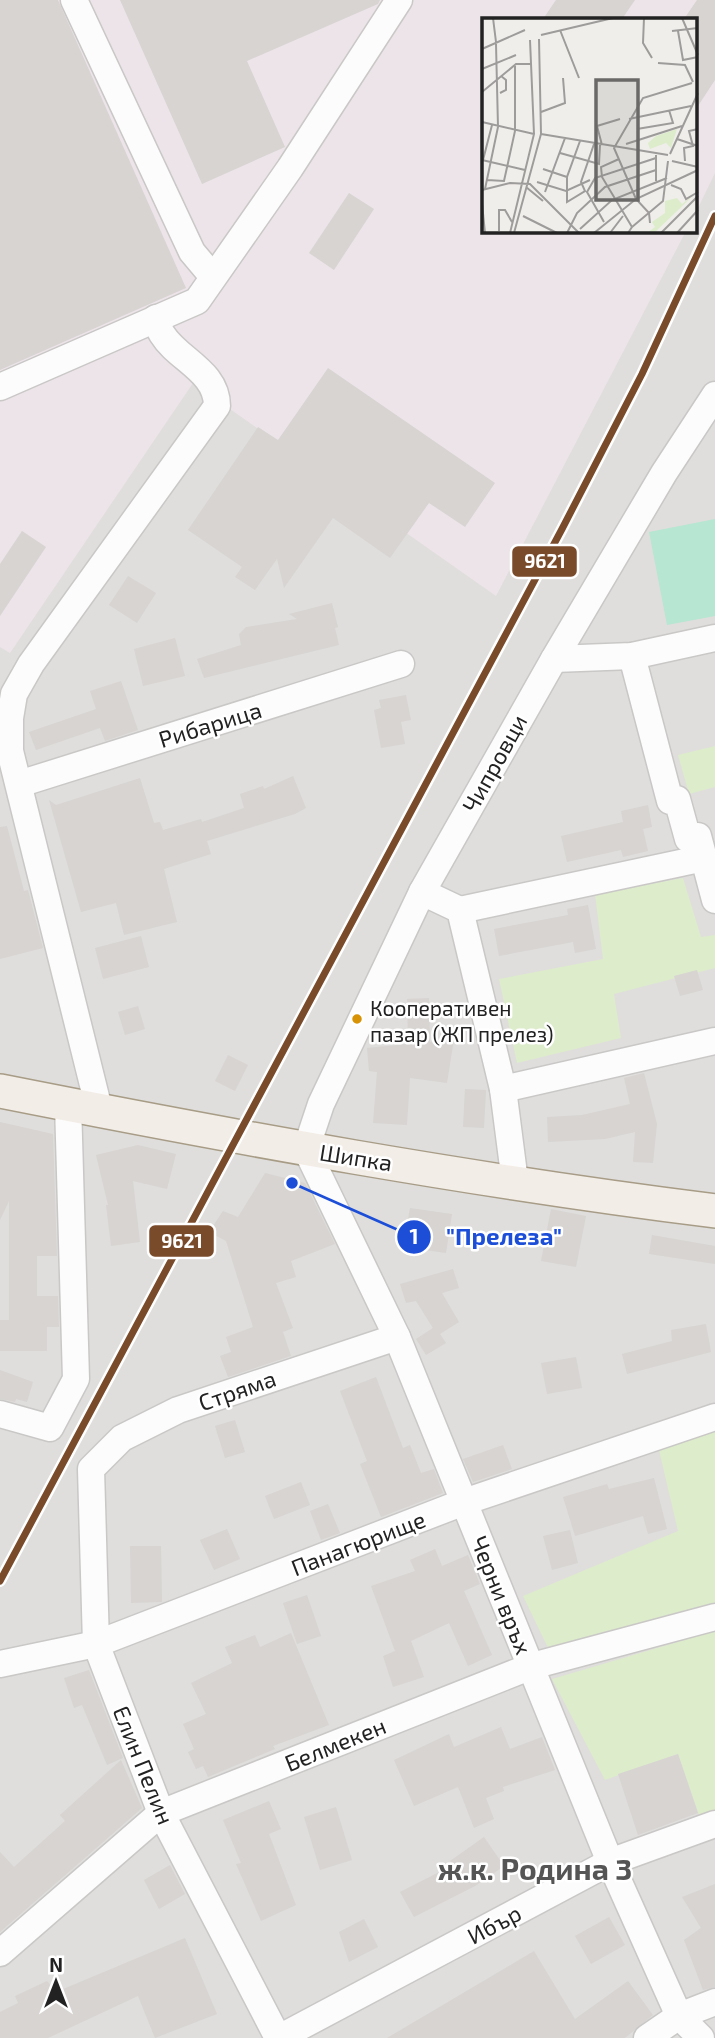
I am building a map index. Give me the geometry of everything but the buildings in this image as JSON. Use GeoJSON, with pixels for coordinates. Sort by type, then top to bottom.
{"type":"FeatureCollection","features":[{"type":"Feature","properties":{"kind":"main road","name":"Шипка"},"geometry":{"type":"LineString","coordinates":[[0,1091],[306,1149],[614,1198],[715,1211]]}},
{"type":"Feature","properties":{"kind":"street"},"geometry":{"type":"LineString","coordinates":[[74,0],[192,252],[213,277]]}},
{"type":"Feature","properties":{"kind":"street"},"geometry":{"type":"LineString","coordinates":[[0,387],[197,301],[290,168],[399,0]]}},
{"type":"Feature","properties":{"kind":"street"},"geometry":{"type":"LineString","coordinates":[[0,1415],[50,1428],[76,1380],[83,1107],[19,784],[10,751],[10,718],[14,694],[31,664],[217,406],[217,394],[210,381],[162,335],[156,318]]}},
{"type":"Feature","properties":{"kind":"street","name":"Чипровци"},"geometry":{"type":"LineString","coordinates":[[306,1149],[320,1104],[422,892],[554,659],[664,473],[715,395]]}},
{"type":"Feature","properties":{"kind":"street"},"geometry":{"type":"LineString","coordinates":[[554,659],[632,656],[715,638]]}},
{"type":"Feature","properties":{"kind":"street"},"geometry":{"type":"LineString","coordinates":[[632,656],[670,801],[677,799],[688,839],[706,842]]}},
{"type":"Feature","properties":{"kind":"street","name":"Рибарица"},"geometry":{"type":"LineString","coordinates":[[19,784],[401,664]]}},
{"type":"Feature","properties":{"kind":"street"},"geometry":{"type":"LineString","coordinates":[[706,842],[715,900]]}},
{"type":"Feature","properties":{"kind":"street"},"geometry":{"type":"LineString","coordinates":[[422,892],[460,910],[706,842]]}},
{"type":"Feature","properties":{"kind":"street"},"geometry":{"type":"LineString","coordinates":[[460,910],[503,1089],[515,1182]]}},
{"type":"Feature","properties":{"kind":"street"},"geometry":{"type":"LineString","coordinates":[[503,1089],[715,1041]]}},
{"type":"Feature","properties":{"kind":"street","name":"Черни връх"},"geometry":{"type":"LineString","coordinates":[[306,1149],[397,1337],[610,1862],[679,2016],[701,2038]]}},
{"type":"Feature","properties":{"kind":"street","name":"Стряма"},"geometry":{"type":"LineString","coordinates":[[91,1469],[122,1438],[178,1410],[397,1337]]}},
{"type":"Feature","properties":{"kind":"street","name":"Панагюрище"},"geometry":{"type":"LineString","coordinates":[[0,1664],[96,1644],[464,1502],[715,1417]]}},
{"type":"Feature","properties":{"kind":"street","name":"Елин Пелин"},"geometry":{"type":"LineString","coordinates":[[91,1469],[96,1644],[161,1813],[279,2038]]}},
{"type":"Feature","properties":{"kind":"street","name":"Белмекен"},"geometry":{"type":"LineString","coordinates":[[0,1953],[161,1813],[532,1666],[715,1617]]}},
{"type":"Feature","properties":{"kind":"street","name":"Ибър"},"geometry":{"type":"LineString","coordinates":[[279,2038],[610,1862],[715,1825]]}},
{"type":"Feature","properties":{"kind":"street"},"geometry":{"type":"LineString","coordinates":[[647,2038],[679,2016],[715,2002]]}},
{"type":"Feature","properties":{"kind":"shaded area"},"geometry":{"type":"Polygon","coordinates":[[[0,0],[715,0],[715,2038],[0,2038],[0,0]]]}},
{"type":"Feature","properties":{"kind":"shaded area"},"geometry":{"type":"Polygon","coordinates":[[[0,0],[715,0],[715,173],[698,208],[698,18],[482,18],[482,233],[685,233],[496,596],[193,383],[10,653],[0,647],[0,0]]]}},
{"type":"Feature","properties":{"kind":"green space"},"geometry":{"type":"Polygon","coordinates":[[[715,519],[715,616],[667,625],[649,532],[715,519]]]}},
{"type":"Feature","properties":{"kind":"green space"},"geometry":{"type":"Polygon","coordinates":[[[715,746],[715,787],[689,794],[678,755],[715,746]]]}},
{"type":"Feature","properties":{"kind":"green space"},"geometry":{"type":"Polygon","coordinates":[[[683,878],[701,937],[715,935],[715,968],[614,994],[621,1038],[517,1063],[499,979],[603,959],[595,894],[683,878]]]}},
{"type":"Feature","properties":{"kind":"green space"},"geometry":{"type":"Polygon","coordinates":[[[715,1430],[715,1603],[550,1652],[523,1596],[678,1531],[659,1450],[715,1430]]]}},
{"type":"Feature","properties":{"kind":"green space"},"geometry":{"type":"Polygon","coordinates":[[[715,1631],[715,1817],[701,1821],[678,1754],[605,1780],[552,1679],[715,1631]]]}},
{"type":"Feature","properties":{"kind":"transit line","name":"9621"},"geometry":{"type":"LineString","coordinates":[[0,1581],[562,529],[642,374],[715,216]]}},
{"type":"Feature","properties":{"kind":"place","name":"Кооперативен пазар (ЖП прелез)"},"geometry":{"type":"Point","coordinates":[357,1019]}},
{"type":"Feature","properties":{"kind":"place","name":"\"Прелеза\""},"geometry":{"type":"Point","coordinates":[292,1183]}},
{"type":"Feature","properties":{"kind":"district","name":"ж.к. Родина 3"},"geometry":{"type":"Point","coordinates":[535,1868]}}]}
